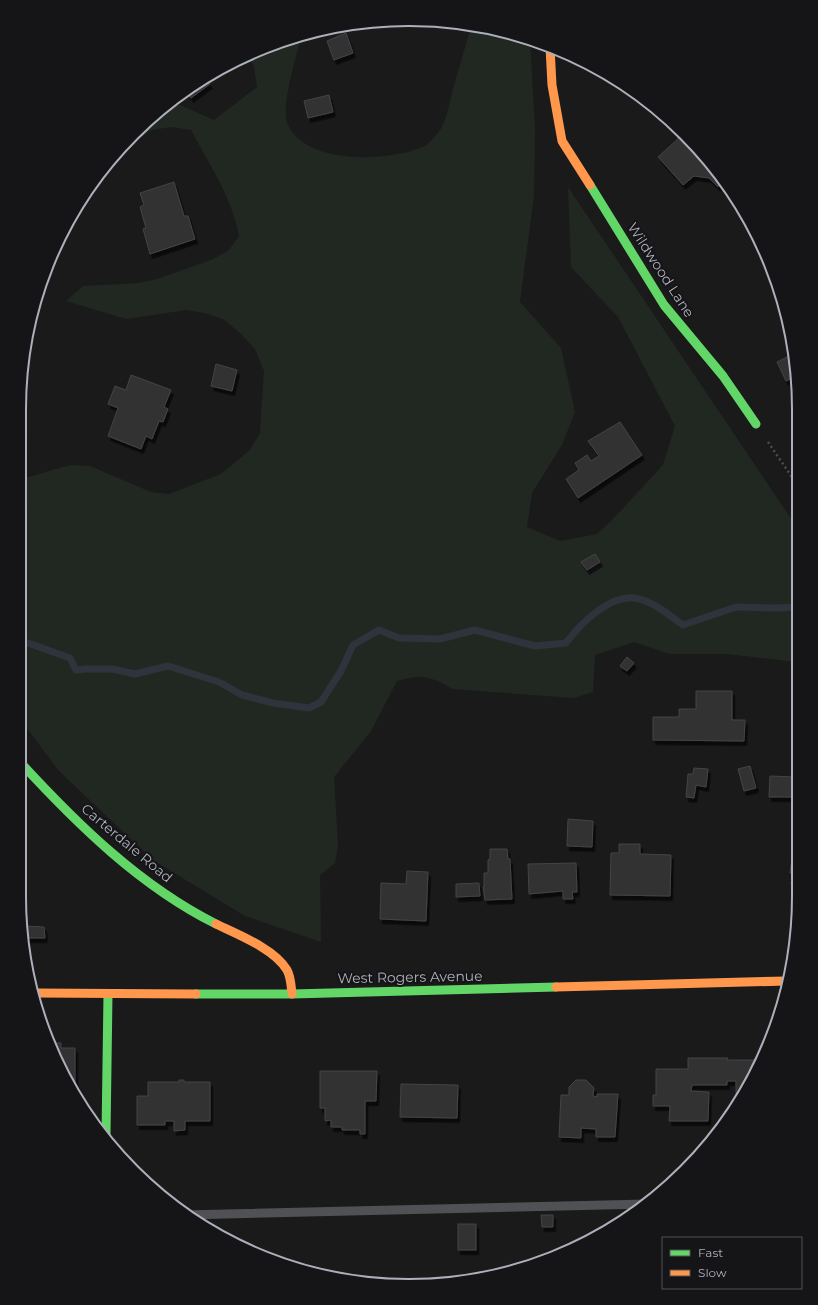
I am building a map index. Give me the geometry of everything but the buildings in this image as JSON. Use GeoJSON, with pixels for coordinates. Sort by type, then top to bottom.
{"type":"FeatureCollection","features":[{"type":"Feature","properties":{"kind":"street","name":"Wildwood Lane"},"geometry":{"type":"LineString","coordinates":[[550,53],[552,85],[562,141],[664,305],[723,376],[756,424]]}},
{"type":"Feature","properties":{"kind":"street","name":"Carterdale Road"},"geometry":{"type":"LineString","coordinates":[[26,769],[40,785],[79,822],[136,873],[181,905],[263,949],[279,960],[291,976],[292,994]]}},
{"type":"Feature","properties":{"kind":"street","name":"West Rogers Avenue"},"geometry":{"type":"LineString","coordinates":[[39,993],[292,994],[782,981]]}},
{"type":"Feature","properties":{"kind":"street"},"geometry":{"type":"LineString","coordinates":[[106,1130],[108,994]]}},
{"type":"Feature","properties":{"kind":"lane"},"geometry":{"type":"LineString","coordinates":[[197,1215],[636,1204]]}},
{"type":"Feature","properties":{"kind":"path"},"geometry":{"type":"LineString","coordinates":[[756,424],[792,477]]}},
{"type":"Feature","properties":{"kind":"shaded area"},"geometry":{"type":"Polygon","coordinates":[[[470,31],[530,46],[535,129],[534,195],[520,302],[561,348],[575,412],[562,445],[532,493],[527,527],[560,541],[597,534],[663,465],[675,426],[618,317],[571,267],[568,187],[792,520],[792,661],[727,654],[670,654],[634,642],[595,655],[593,692],[574,698],[452,689],[438,681],[419,677],[397,681],[371,731],[334,777],[338,845],[335,863],[320,875],[321,942],[245,916],[153,860],[59,771],[26,727],[26,478],[70,465],[90,466],[151,492],[169,494],[221,474],[250,450],[260,433],[264,371],[255,349],[241,334],[223,319],[204,313],[186,310],[126,319],[66,301],[83,286],[139,283],[157,279],[211,260],[228,251],[239,236],[236,222],[225,194],[191,130],[171,127],[152,130],[135,141],[156,121],[176,105],[214,120],[257,87],[254,66],[250,60],[299,42],[290,80],[286,114],[287,122],[296,136],[310,147],[328,153],[370,157],[391,155],[425,146],[441,129],[447,114],[470,31]]]}},
{"type":"Feature","properties":{"kind":"waterway"},"geometry":{"type":"LineString","coordinates":[[26,643],[70,658],[76,670],[112,669],[135,674],[168,666],[219,682],[242,695],[273,703],[309,708],[321,702],[341,671],[353,645],[379,630],[399,638],[440,639],[475,630],[535,646],[566,643],[572,635],[596,612],[615,601],[625,598],[635,598],[648,602],[683,625],[736,607],[792,607]]}},
{"type":"Feature","properties":{"kind":"traffic: fast"},"geometry":{"type":"LineString","coordinates":[[590,185],[664,305],[723,376],[756,424]]}},
{"type":"Feature","properties":{"kind":"traffic: fast"},"geometry":{"type":"LineString","coordinates":[[26,768],[64,808],[111,852],[161,891],[188,909],[216,924]]}},
{"type":"Feature","properties":{"kind":"traffic: fast"},"geometry":{"type":"LineString","coordinates":[[196,994],[292,994],[556,987]]}},
{"type":"Feature","properties":{"kind":"traffic: fast"},"geometry":{"type":"LineString","coordinates":[[106,1130],[108,994]]}},
{"type":"Feature","properties":{"kind":"traffic: slow"},"geometry":{"type":"LineString","coordinates":[[550,53],[552,85],[562,141],[590,185]]}},
{"type":"Feature","properties":{"kind":"traffic: slow"},"geometry":{"type":"LineString","coordinates":[[216,924],[245,937],[274,955],[287,970],[291,982],[292,994]]}},
{"type":"Feature","properties":{"kind":"traffic: slow"},"geometry":{"type":"LineString","coordinates":[[556,987],[782,981]]}},
{"type":"Feature","properties":{"kind":"traffic: slow"},"geometry":{"type":"LineString","coordinates":[[39,993],[196,994]]}}]}
